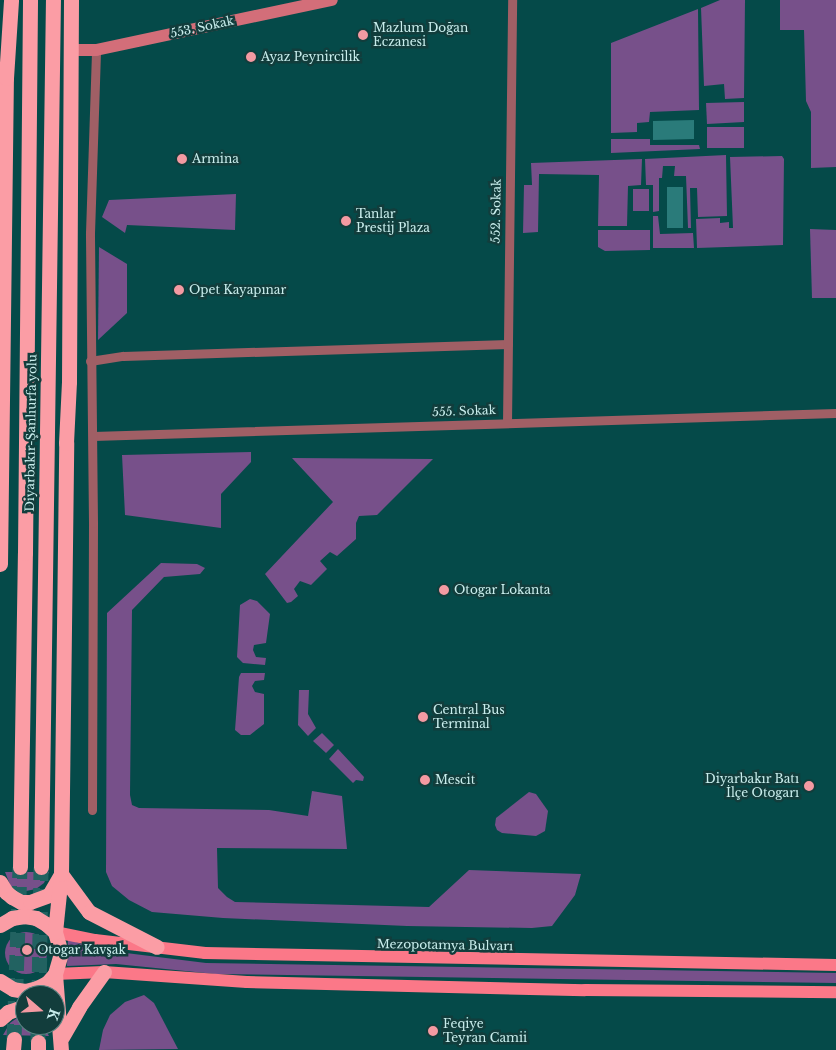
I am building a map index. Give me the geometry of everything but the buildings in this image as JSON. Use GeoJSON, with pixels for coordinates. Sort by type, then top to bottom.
{"type":"FeatureCollection","features":[{"type":"Feature","properties":{"kind":"highway"},"geometry":{"type":"LineString","coordinates":[[0,564],[2,199],[11,0]]}},
{"type":"Feature","properties":{"kind":"highway","name":"Diyarbakır-Şanlıurfa yolu"},"geometry":{"type":"LineString","coordinates":[[20,867],[26,544],[30,0]]}},
{"type":"Feature","properties":{"kind":"highway","name":"Diyarbakır-Şanlıurfa yolu"},"geometry":{"type":"LineString","coordinates":[[41,867],[53,0]]}},
{"type":"Feature","properties":{"kind":"highway"},"geometry":{"type":"LineString","coordinates":[[59,1037],[55,974],[61,953],[54,932],[61,874],[66,443],[69,382],[71,0]]}},
{"type":"Feature","properties":{"kind":"highway"},"geometry":{"type":"LineString","coordinates":[[0,882],[6,892],[21,902],[38,901],[49,895],[61,874]]}},
{"type":"Feature","properties":{"kind":"highway"},"geometry":{"type":"LineString","coordinates":[[61,874],[89,912],[157,947]]}},
{"type":"Feature","properties":{"kind":"highway"},"geometry":{"type":"LineString","coordinates":[[0,926],[12,918],[24,916],[36,918],[54,932]]}},
{"type":"Feature","properties":{"kind":"highway"},"geometry":{"type":"LineString","coordinates":[[59,1037],[104,972]]}},
{"type":"Feature","properties":{"kind":"highway"},"geometry":{"type":"LineString","coordinates":[[0,981],[13,989],[25,991],[37,988],[55,974]]}},
{"type":"Feature","properties":{"kind":"highway"},"geometry":{"type":"LineString","coordinates":[[0,1019],[8,1012],[15,1010]]}},
{"type":"Feature","properties":{"kind":"main road","name":"Mezopotamya Bulvarı"},"geometry":{"type":"LineString","coordinates":[[54,932],[205,953],[836,965]]}},
{"type":"Feature","properties":{"kind":"main road"},"geometry":{"type":"LineString","coordinates":[[55,974],[104,972],[247,982],[585,990],[836,992]]}},
{"type":"Feature","properties":{"kind":"street","name":"553. Sokak"},"geometry":{"type":"LineString","coordinates":[[71,50],[96,50],[332,0]]}},
{"type":"Feature","properties":{"kind":"street","name":"552. Sokak"},"geometry":{"type":"LineString","coordinates":[[507,423],[512,0]]}},
{"type":"Feature","properties":{"kind":"street"},"geometry":{"type":"LineString","coordinates":[[92,810],[93,436],[90,361],[90,233],[96,50]]}},
{"type":"Feature","properties":{"kind":"street"},"geometry":{"type":"LineString","coordinates":[[90,361],[123,356],[508,344]]}},
{"type":"Feature","properties":{"kind":"street","name":"555. Sokak"},"geometry":{"type":"LineString","coordinates":[[93,436],[836,413]]}},
{"type":"Feature","properties":{"kind":"shaded area"},"geometry":{"type":"Polygon","coordinates":[[[720,0],[745,0],[744,98],[725,99],[724,84],[704,86],[701,8],[720,0]]]}},
{"type":"Feature","properties":{"kind":"shaded area"},"geometry":{"type":"Polygon","coordinates":[[[780,0],[836,0],[836,167],[811,168],[811,112],[806,101],[804,30],[780,30],[780,0]]]}},
{"type":"Feature","properties":{"kind":"shaded area"},"geometry":{"type":"Polygon","coordinates":[[[698,9],[699,110],[650,112],[649,122],[637,123],[637,132],[611,133],[611,43],[698,9]]]}},
{"type":"Feature","properties":{"kind":"shaded area"},"geometry":{"type":"Polygon","coordinates":[[[744,102],[744,122],[707,124],[706,103],[744,102]]]}},
{"type":"Feature","properties":{"kind":"shaded area"},"geometry":{"type":"Polygon","coordinates":[[[707,127],[744,127],[744,148],[707,148],[707,127]]]}},
{"type":"Feature","properties":{"kind":"shaded area"},"geometry":{"type":"Polygon","coordinates":[[[611,139],[650,139],[650,145],[699,145],[700,149],[611,153],[611,139]]]}},
{"type":"Feature","properties":{"kind":"shaded area"},"geometry":{"type":"Polygon","coordinates":[[[726,155],[727,216],[698,217],[697,188],[690,188],[691,228],[688,228],[686,176],[674,176],[675,166],[663,166],[662,178],[659,178],[659,211],[653,212],[653,185],[646,185],[645,159],[726,155]]]}},
{"type":"Feature","properties":{"kind":"shaded area"},"geometry":{"type":"Polygon","coordinates":[[[782,156],[784,159],[783,245],[697,248],[696,219],[720,218],[720,223],[729,222],[729,228],[733,228],[730,157],[782,156]]]}},
{"type":"Feature","properties":{"kind":"shaded area"},"geometry":{"type":"Polygon","coordinates":[[[642,159],[641,185],[628,186],[627,226],[598,226],[599,175],[539,174],[538,232],[523,233],[524,185],[532,185],[531,163],[642,159]]]}},
{"type":"Feature","properties":{"kind":"shaded area"},"geometry":{"type":"Polygon","coordinates":[[[633,189],[649,189],[649,211],[633,211],[633,189]]]}},
{"type":"Feature","properties":{"kind":"shaded area"},"geometry":{"type":"Polygon","coordinates":[[[236,194],[235,230],[127,225],[125,233],[102,217],[109,200],[236,194]]]}},
{"type":"Feature","properties":{"kind":"shaded area"},"geometry":{"type":"Polygon","coordinates":[[[653,216],[658,216],[660,234],[693,233],[694,248],[653,248],[653,216]]]}},
{"type":"Feature","properties":{"kind":"shaded area"},"geometry":{"type":"Polygon","coordinates":[[[810,229],[836,230],[836,298],[812,298],[810,229]]]}},
{"type":"Feature","properties":{"kind":"shaded area"},"geometry":{"type":"Polygon","coordinates":[[[598,230],[650,230],[650,250],[605,251],[598,247],[598,230]]]}},
{"type":"Feature","properties":{"kind":"shaded area"},"geometry":{"type":"Polygon","coordinates":[[[99,247],[127,264],[127,313],[98,340],[99,247]]]}},
{"type":"Feature","properties":{"kind":"shaded area"},"geometry":{"type":"Polygon","coordinates":[[[251,452],[251,462],[221,494],[221,528],[125,515],[122,455],[251,452]]]}},
{"type":"Feature","properties":{"kind":"shaded area"},"geometry":{"type":"Polygon","coordinates":[[[292,458],[433,459],[377,515],[359,516],[356,523],[356,539],[337,556],[330,552],[320,561],[327,569],[311,585],[300,581],[294,589],[298,596],[287,603],[265,574],[333,502],[292,458]]]}},
{"type":"Feature","properties":{"kind":"shaded area"},"geometry":{"type":"Polygon","coordinates":[[[161,563],[197,564],[205,568],[200,574],[164,577],[132,610],[130,795],[132,805],[139,808],[269,810],[308,816],[312,791],[342,796],[347,849],[217,848],[218,888],[227,897],[235,902],[429,907],[469,870],[581,874],[575,895],[552,926],[532,928],[407,926],[223,918],[152,912],[129,900],[112,886],[106,872],[107,613],[161,563]]]}},
{"type":"Feature","properties":{"kind":"shaded area"},"geometry":{"type":"Polygon","coordinates":[[[250,599],[257,601],[270,614],[266,643],[254,645],[253,650],[256,657],[266,658],[265,665],[243,663],[237,657],[240,605],[250,599]]]}},
{"type":"Feature","properties":{"kind":"shaded area"},"geometry":{"type":"Polygon","coordinates":[[[241,673],[265,673],[264,680],[255,681],[252,686],[255,692],[264,694],[264,724],[250,735],[241,735],[235,730],[239,677],[241,673]]]}},
{"type":"Feature","properties":{"kind":"shaded area"},"geometry":{"type":"Polygon","coordinates":[[[299,690],[309,690],[308,714],[316,728],[308,736],[298,725],[299,690]]]}},
{"type":"Feature","properties":{"kind":"shaded area"},"geometry":{"type":"Polygon","coordinates":[[[322,733],[334,745],[326,753],[313,741],[322,733]]]}},
{"type":"Feature","properties":{"kind":"shaded area"},"geometry":{"type":"Polygon","coordinates":[[[338,749],[364,777],[363,781],[356,780],[353,783],[329,759],[338,749]]]}},
{"type":"Feature","properties":{"kind":"shaded area"},"geometry":{"type":"Polygon","coordinates":[[[529,792],[536,794],[548,811],[545,831],[536,836],[502,833],[497,830],[495,825],[496,818],[529,792]]]}},
{"type":"Feature","properties":{"kind":"shaded area"},"geometry":{"type":"Polygon","coordinates":[[[5,872],[49,872],[44,883],[36,889],[26,891],[11,887],[5,872]]]}},
{"type":"Feature","properties":{"kind":"shaded area"},"geometry":{"type":"Polygon","coordinates":[[[30,932],[38,935],[44,941],[47,953],[44,965],[38,971],[22,974],[14,971],[8,965],[5,949],[8,941],[14,935],[30,932]]]}},
{"type":"Feature","properties":{"kind":"shaded area"},"geometry":{"type":"Polygon","coordinates":[[[68,939],[94,949],[206,963],[836,973],[836,983],[215,974],[116,964],[67,966],[68,939]]]}},
{"type":"Feature","properties":{"kind":"shaded area"},"geometry":{"type":"Polygon","coordinates":[[[144,995],[154,1003],[178,1049],[99,1050],[103,1030],[110,1015],[125,1002],[144,995]]]}},
{"type":"Feature","properties":{"kind":"shaded area"},"geometry":{"type":"Polygon","coordinates":[[[15,1019],[15,1035],[49,1036],[3,1035],[10,1023],[15,1019]]]}},
{"type":"Feature","properties":{"kind":"water"},"geometry":{"type":"Polygon","coordinates":[[[694,120],[694,139],[653,140],[653,121],[694,120]]]}},
{"type":"Feature","properties":{"kind":"water"},"geometry":{"type":"Polygon","coordinates":[[[667,187],[683,187],[683,228],[667,228],[667,187]]]}},
{"type":"Feature","properties":{"kind":"tunnel"},"geometry":{"type":"LineString","coordinates":[[14,1039],[20,867]]}},
{"type":"Feature","properties":{"kind":"tunnel"},"geometry":{"type":"LineString","coordinates":[[39,985],[41,867]]}},
{"type":"Feature","properties":{"kind":"tunnel"},"geometry":{"type":"LineString","coordinates":[[38,1035],[38,1042]]}},
{"type":"Feature","properties":{"kind":"place","name":"Mazlum Doğan Eczanesi"},"geometry":{"type":"Point","coordinates":[363,35]}},
{"type":"Feature","properties":{"kind":"place","name":"Ayaz Peynircilik"},"geometry":{"type":"Point","coordinates":[251,57]}},
{"type":"Feature","properties":{"kind":"place","name":"Armina"},"geometry":{"type":"Point","coordinates":[182,159]}},
{"type":"Feature","properties":{"kind":"place","name":"Tanlar Prestij Plaza"},"geometry":{"type":"Point","coordinates":[346,221]}},
{"type":"Feature","properties":{"kind":"place","name":"Opet Kayapınar"},"geometry":{"type":"Point","coordinates":[179,290]}},
{"type":"Feature","properties":{"kind":"place","name":"Otogar Lokanta"},"geometry":{"type":"Point","coordinates":[444,590]}},
{"type":"Feature","properties":{"kind":"place","name":"Central Bus Terminal"},"geometry":{"type":"Point","coordinates":[423,717]}},
{"type":"Feature","properties":{"kind":"place","name":"Mescit"},"geometry":{"type":"Point","coordinates":[425,780]}},
{"type":"Feature","properties":{"kind":"place","name":"Diyarbakır Batı İlçe Otogarı"},"geometry":{"type":"Point","coordinates":[809,786]}},
{"type":"Feature","properties":{"kind":"place","name":"Otogar Kavşak"},"geometry":{"type":"Point","coordinates":[27,950]}},
{"type":"Feature","properties":{"kind":"place","name":"Feqiye Teyran Camii"},"geometry":{"type":"Point","coordinates":[433,1031]}}]}
